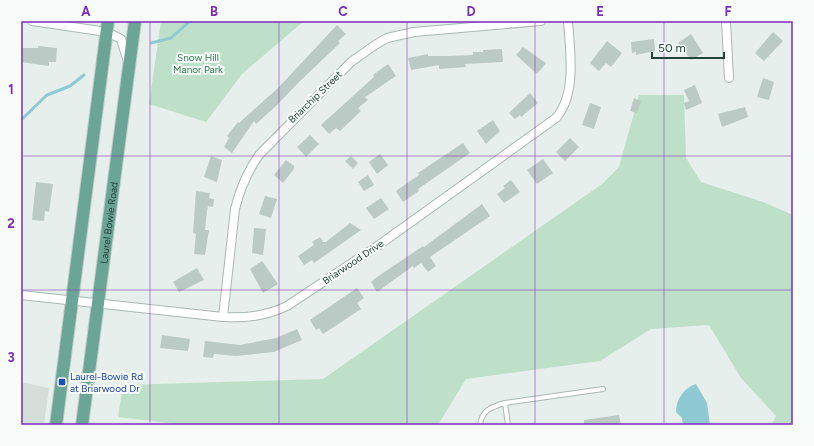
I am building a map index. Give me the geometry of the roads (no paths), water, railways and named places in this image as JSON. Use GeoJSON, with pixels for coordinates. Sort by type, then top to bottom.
{"type":"FeatureCollection","features":[{"type":"Feature","properties":{"kind":"main road","name":"Laurel Bowie Road"},"geometry":{"type":"LineString","coordinates":[[82,425],[135,21]]}},
{"type":"Feature","properties":{"kind":"main road"},"geometry":{"type":"LineString","coordinates":[[56,425],[107,26]]}},
{"type":"Feature","properties":{"kind":"street"},"geometry":{"type":"LineString","coordinates":[[32,21],[107,26],[121,39],[129,65]]}},
{"type":"Feature","properties":{"kind":"street","name":"Briarchip Street"},"geometry":{"type":"LineString","coordinates":[[223,317],[238,196],[248,172],[259,155],[351,62],[375,44],[401,34],[542,21]]}},
{"type":"Feature","properties":{"kind":"street","name":"Briarwood Drive"},"geometry":{"type":"LineString","coordinates":[[21,295],[223,317],[256,317],[287,306],[379,245],[452,191],[552,122],[562,110],[568,89],[570,71],[568,21]]}},
{"type":"Feature","properties":{"kind":"street"},"geometry":{"type":"LineString","coordinates":[[726,21],[730,78]]}},
{"type":"Feature","properties":{"kind":"lane"},"geometry":{"type":"LineString","coordinates":[[480,425],[483,414],[487,409],[504,403],[603,389]]}},
{"type":"Feature","properties":{"kind":"lane"},"geometry":{"type":"LineString","coordinates":[[504,403],[508,425]]}},
{"type":"Feature","properties":{"kind":"water"},"geometry":{"type":"Polygon","coordinates":[[[696,384],[707,403],[710,425],[683,425],[682,418],[676,412],[677,403],[684,391],[696,384]]]}},
{"type":"Feature","properties":{"kind":"waterway"},"geometry":{"type":"LineString","coordinates":[[151,43],[171,38],[190,21]]}},
{"type":"Feature","properties":{"kind":"waterway"},"geometry":{"type":"LineString","coordinates":[[21,120],[47,95],[70,86],[84,75]]}},
{"type":"Feature","properties":{"kind":"place","name":"Laurel-Bowie Rd at Briarwood Dr"},"geometry":{"type":"Point","coordinates":[62,382]}},
{"type":"Feature","properties":{"kind":"park label","name":"Snow Hill Manor Park"},"geometry":{"type":"Point","coordinates":[198,62]}}]}
